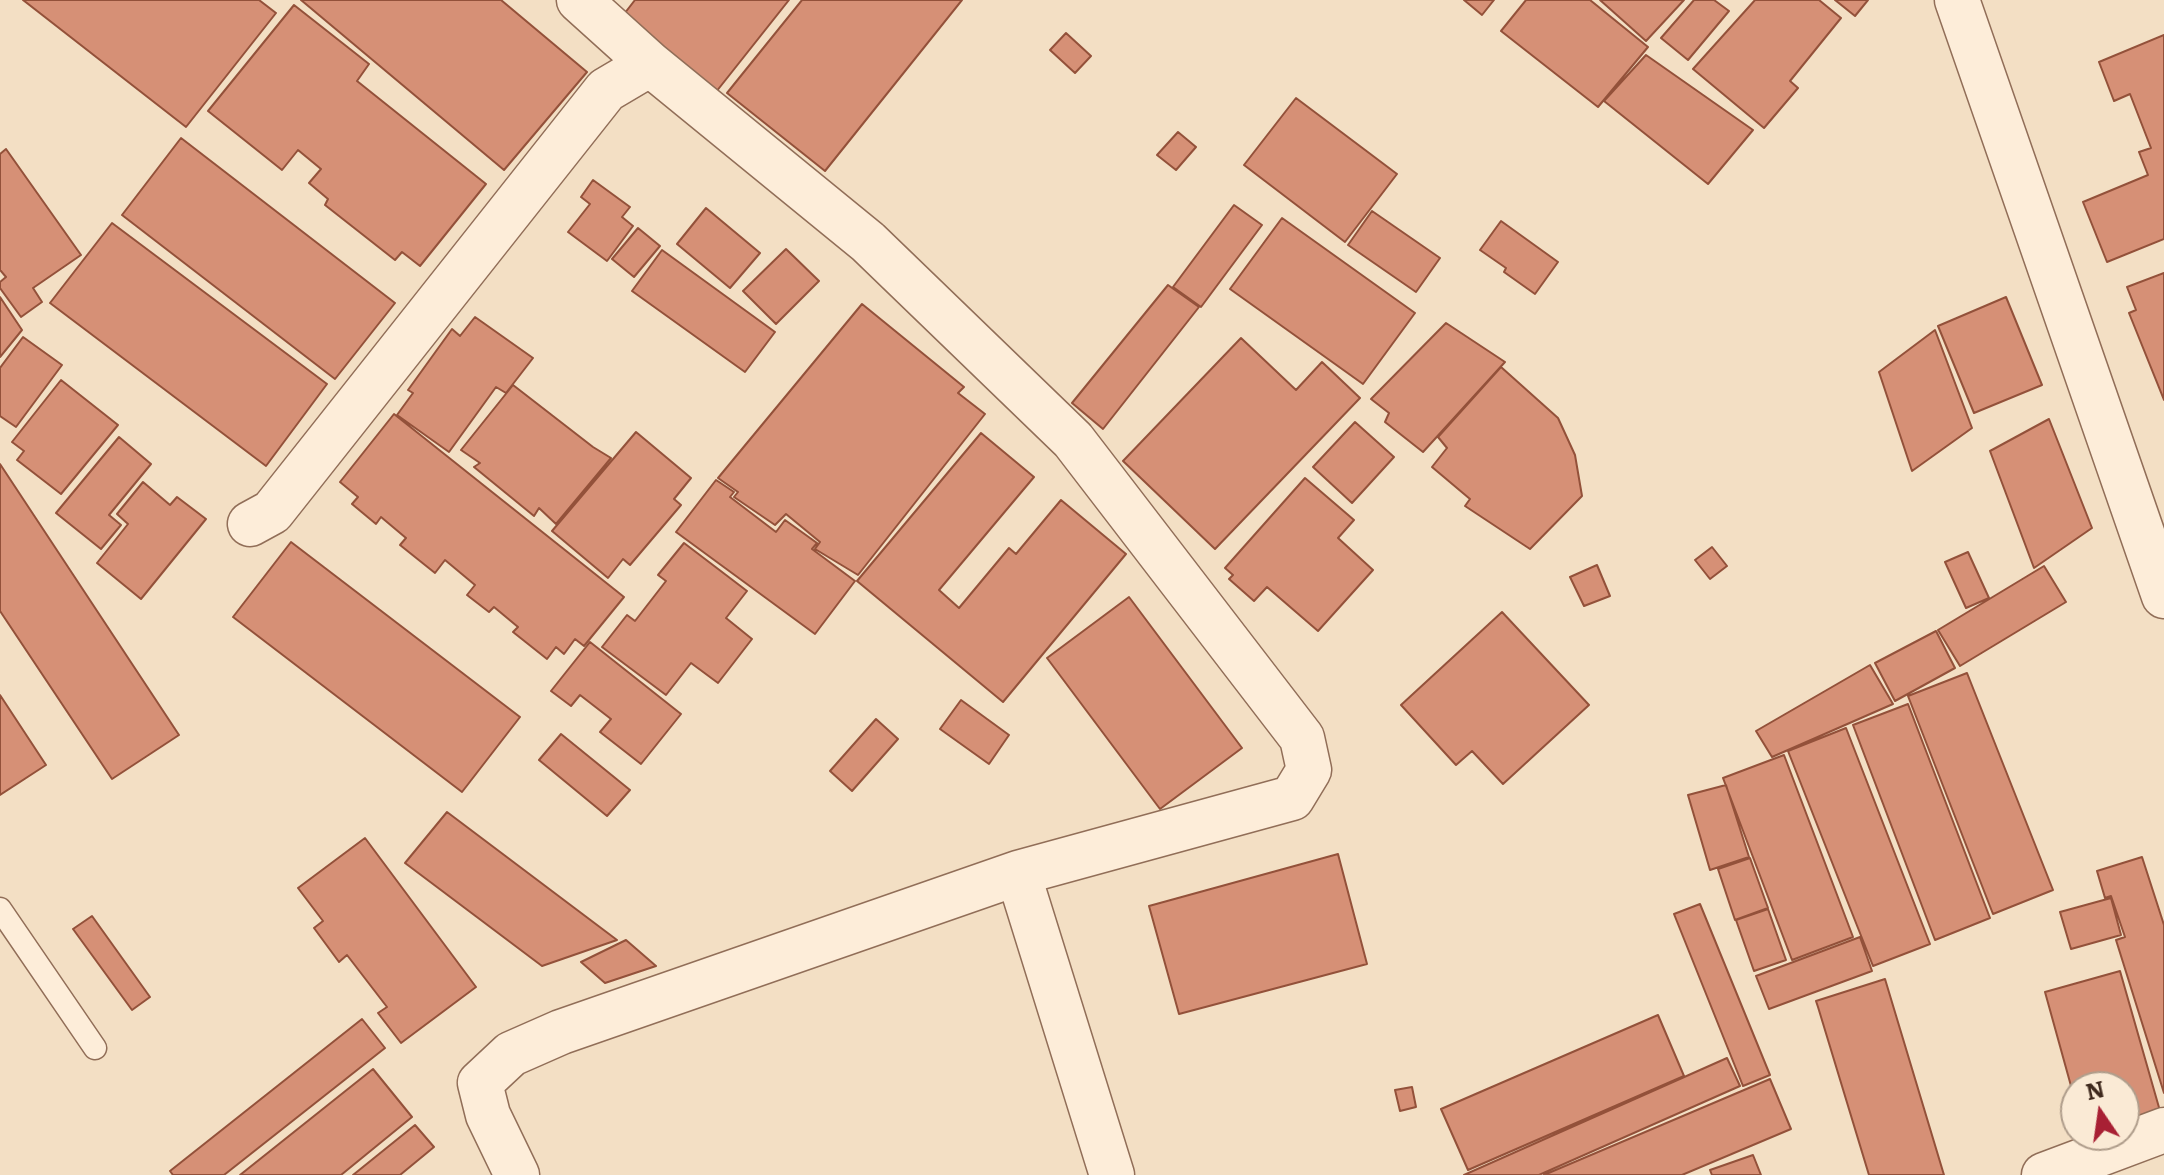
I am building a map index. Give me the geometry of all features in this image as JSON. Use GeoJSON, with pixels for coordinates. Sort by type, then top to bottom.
{"type":"FeatureCollection","features":[{"type":"Feature","properties":{"kind":"street"},"geometry":{"type":"LineString","coordinates":[[517,1175],[488,1115],[480,1083],[511,1054],[561,1032],[1018,873],[1292,798],[1309,770],[1302,738],[1073,440],[868,242],[650,64],[579,0]]}},
{"type":"Feature","properties":{"kind":"street"},"geometry":{"type":"LineString","coordinates":[[1957,0],[2164,596]]}},
{"type":"Feature","properties":{"kind":"street"},"geometry":{"type":"LineString","coordinates":[[250,524],[272,512],[606,90],[650,64]]}},
{"type":"Feature","properties":{"kind":"street"},"geometry":{"type":"LineString","coordinates":[[1018,873],[1112,1175]]}},
{"type":"Feature","properties":{"kind":"street"},"geometry":{"type":"LineString","coordinates":[[2044,1175],[2164,1130]]}},
{"type":"Feature","properties":{"kind":"lane"},"geometry":{"type":"LineString","coordinates":[[0,909],[95,1048]]}},
{"type":"Feature","properties":{"kind":"building"},"geometry":{"type":"Polygon","coordinates":[[[23,0],[259,0],[276,13],[186,127],[23,0]]]}},
{"type":"Feature","properties":{"kind":"building"},"geometry":{"type":"Polygon","coordinates":[[[301,0],[501,0],[587,72],[504,170],[301,0]]]}},
{"type":"Feature","properties":{"kind":"building"},"geometry":{"type":"Polygon","coordinates":[[[635,0],[789,0],[716,92],[621,18],[635,0]]]}},
{"type":"Feature","properties":{"kind":"building"},"geometry":{"type":"Polygon","coordinates":[[[802,0],[962,0],[825,171],[727,93],[802,0]]]}},
{"type":"Feature","properties":{"kind":"building"},"geometry":{"type":"Polygon","coordinates":[[[1464,0],[1494,0],[1482,15],[1464,0]]]}},
{"type":"Feature","properties":{"kind":"building"},"geometry":{"type":"Polygon","coordinates":[[[1526,0],[1590,0],[1648,47],[1598,107],[1501,31],[1526,0]]]}},
{"type":"Feature","properties":{"kind":"building"},"geometry":{"type":"Polygon","coordinates":[[[1600,0],[1684,0],[1646,41],[1600,0]]]}},
{"type":"Feature","properties":{"kind":"building"},"geometry":{"type":"Polygon","coordinates":[[[1694,0],[1714,0],[1729,11],[1688,60],[1661,38],[1694,0]]]}},
{"type":"Feature","properties":{"kind":"building"},"geometry":{"type":"Polygon","coordinates":[[[1755,0],[1819,0],[1841,18],[1790,81],[1798,88],[1764,128],[1693,69],[1755,0]]]}},
{"type":"Feature","properties":{"kind":"building"},"geometry":{"type":"Polygon","coordinates":[[[1835,0],[1868,0],[1855,16],[1835,0]]]}},
{"type":"Feature","properties":{"kind":"building"},"geometry":{"type":"Polygon","coordinates":[[[294,5],[369,64],[357,81],[486,184],[420,266],[402,252],[395,260],[325,205],[328,199],[309,183],[321,169],[298,150],[282,170],[208,111],[294,5]]]}},
{"type":"Feature","properties":{"kind":"building"},"geometry":{"type":"Polygon","coordinates":[[[1066,33],[1091,56],[1075,73],[1050,50],[1066,33]]]}},
{"type":"Feature","properties":{"kind":"building"},"geometry":{"type":"Polygon","coordinates":[[[2164,35],[2164,239],[2107,262],[2083,202],[2148,175],[2139,152],[2151,148],[2130,94],[2114,101],[2099,62],[2164,35]]]}},
{"type":"Feature","properties":{"kind":"building"},"geometry":{"type":"Polygon","coordinates":[[[1646,55],[1753,130],[1708,184],[1604,101],[1646,55]]]}},
{"type":"Feature","properties":{"kind":"building"},"geometry":{"type":"Polygon","coordinates":[[[1296,98],[1397,174],[1345,242],[1244,165],[1296,98]]]}},
{"type":"Feature","properties":{"kind":"building"},"geometry":{"type":"Polygon","coordinates":[[[1178,132],[1196,147],[1176,170],[1157,155],[1178,132]]]}},
{"type":"Feature","properties":{"kind":"building"},"geometry":{"type":"Polygon","coordinates":[[[181,138],[395,303],[335,379],[122,215],[181,138]]]}},
{"type":"Feature","properties":{"kind":"building"},"geometry":{"type":"Polygon","coordinates":[[[6,149],[81,255],[33,288],[42,302],[21,317],[0,288],[0,282],[6,277],[0,270],[0,154],[6,149]]]}},
{"type":"Feature","properties":{"kind":"building"},"geometry":{"type":"Polygon","coordinates":[[[593,180],[630,207],[622,217],[633,226],[607,261],[568,232],[590,204],[581,197],[593,180]]]}},
{"type":"Feature","properties":{"kind":"building"},"geometry":{"type":"Polygon","coordinates":[[[1234,205],[1262,225],[1201,307],[1173,287],[1234,205]]]}},
{"type":"Feature","properties":{"kind":"building"},"geometry":{"type":"Polygon","coordinates":[[[706,208],[760,253],[730,288],[677,244],[706,208]]]}},
{"type":"Feature","properties":{"kind":"building"},"geometry":{"type":"Polygon","coordinates":[[[1372,211],[1440,258],[1416,292],[1348,245],[1372,211]]]}},
{"type":"Feature","properties":{"kind":"building"},"geometry":{"type":"Polygon","coordinates":[[[1282,218],[1415,313],[1363,384],[1230,289],[1282,218]]]}},
{"type":"Feature","properties":{"kind":"building"},"geometry":{"type":"Polygon","coordinates":[[[1501,221],[1558,262],[1535,294],[1480,250],[1501,221]]]}},
{"type":"Feature","properties":{"kind":"building"},"geometry":{"type":"Polygon","coordinates":[[[112,223],[327,384],[266,466],[50,303],[112,223]]]}},
{"type":"Feature","properties":{"kind":"building"},"geometry":{"type":"Polygon","coordinates":[[[638,228],[660,246],[634,277],[612,259],[638,228]]]}},
{"type":"Feature","properties":{"kind":"building"},"geometry":{"type":"Polygon","coordinates":[[[786,249],[819,281],[776,324],[743,291],[786,249]]]}},
{"type":"Feature","properties":{"kind":"building"},"geometry":{"type":"Polygon","coordinates":[[[662,250],[775,332],[745,372],[632,291],[662,250]]]}},
{"type":"Feature","properties":{"kind":"building"},"geometry":{"type":"Polygon","coordinates":[[[2164,273],[2164,400],[2129,313],[2136,310],[2127,287],[2164,273]]]}},
{"type":"Feature","properties":{"kind":"building"},"geometry":{"type":"Polygon","coordinates":[[[1168,285],[1199,307],[1103,429],[1072,403],[1168,285]]]}},
{"type":"Feature","properties":{"kind":"building"},"geometry":{"type":"Polygon","coordinates":[[[0,297],[22,330],[0,357],[0,297]]]}},
{"type":"Feature","properties":{"kind":"building"},"geometry":{"type":"Polygon","coordinates":[[[2006,297],[2042,385],[1974,413],[1938,326],[2006,297]]]}},
{"type":"Feature","properties":{"kind":"building"},"geometry":{"type":"Polygon","coordinates":[[[862,304],[964,387],[958,393],[985,414],[858,575],[815,549],[820,542],[786,514],[775,525],[734,497],[738,492],[718,478],[862,304]]]}},
{"type":"Feature","properties":{"kind":"building"},"geometry":{"type":"Polygon","coordinates":[[[475,317],[533,358],[506,393],[496,387],[449,452],[397,415],[413,393],[408,390],[452,329],[460,336],[475,317]]]}},
{"type":"Feature","properties":{"kind":"building"},"geometry":{"type":"Polygon","coordinates":[[[1446,323],[1505,362],[1423,452],[1385,422],[1389,413],[1371,399],[1446,323]]]}},
{"type":"Feature","properties":{"kind":"building"},"geometry":{"type":"Polygon","coordinates":[[[1935,330],[1972,428],[1912,471],[1879,372],[1935,330]]]}},
{"type":"Feature","properties":{"kind":"building"},"geometry":{"type":"Polygon","coordinates":[[[23,337],[62,365],[16,427],[0,416],[0,368],[23,337]]]}},
{"type":"Feature","properties":{"kind":"building"},"geometry":{"type":"Polygon","coordinates":[[[1241,338],[1296,390],[1322,362],[1360,398],[1215,549],[1123,461],[1241,338]]]}},
{"type":"Feature","properties":{"kind":"building"},"geometry":{"type":"Polygon","coordinates":[[[1501,367],[1558,418],[1575,455],[1582,496],[1530,549],[1465,506],[1470,499],[1432,467],[1447,448],[1438,437],[1501,367]]]}},
{"type":"Feature","properties":{"kind":"building"},"geometry":{"type":"Polygon","coordinates":[[[61,380],[118,425],[61,494],[17,460],[24,451],[12,442],[61,380]]]}},
{"type":"Feature","properties":{"kind":"building"},"geometry":{"type":"Polygon","coordinates":[[[513,385],[611,458],[556,524],[539,508],[534,516],[474,467],[480,463],[461,450],[513,385]]]}},
{"type":"Feature","properties":{"kind":"building"},"geometry":{"type":"Polygon","coordinates":[[[394,414],[624,597],[584,646],[575,639],[564,654],[556,647],[547,659],[513,632],[518,627],[494,607],[489,612],[467,595],[475,585],[445,560],[435,573],[400,545],[406,538],[381,517],[376,524],[352,504],[358,497],[340,482],[394,414]]]}},
{"type":"Feature","properties":{"kind":"building"},"geometry":{"type":"Polygon","coordinates":[[[2049,419],[2092,528],[2034,568],[1990,451],[2049,419]]]}},
{"type":"Feature","properties":{"kind":"building"},"geometry":{"type":"Polygon","coordinates":[[[1355,422],[1394,457],[1352,503],[1313,467],[1355,422]]]}},
{"type":"Feature","properties":{"kind":"building"},"geometry":{"type":"Polygon","coordinates":[[[636,432],[691,478],[674,499],[681,505],[630,565],[623,559],[608,578],[552,531],[636,432]]]}},
{"type":"Feature","properties":{"kind":"building"},"geometry":{"type":"Polygon","coordinates":[[[981,433],[1034,477],[939,590],[959,608],[1009,548],[1016,554],[1061,500],[1126,554],[1003,702],[857,581],[981,433]]]}},
{"type":"Feature","properties":{"kind":"building"},"geometry":{"type":"Polygon","coordinates":[[[119,437],[151,464],[109,515],[121,525],[101,549],[56,513],[119,437]]]}},
{"type":"Feature","properties":{"kind":"building"},"geometry":{"type":"Polygon","coordinates":[[[0,464],[179,735],[112,779],[0,611],[0,464]]]}},
{"type":"Feature","properties":{"kind":"building"},"geometry":{"type":"Polygon","coordinates":[[[1305,478],[1354,520],[1338,538],[1373,570],[1318,631],[1267,587],[1254,601],[1229,579],[1233,575],[1225,568],[1305,478]]]}},
{"type":"Feature","properties":{"kind":"building"},"geometry":{"type":"Polygon","coordinates":[[[716,480],[734,492],[730,497],[776,532],[785,520],[817,543],[812,549],[855,581],[815,634],[676,532],[716,480]]]}},
{"type":"Feature","properties":{"kind":"building"},"geometry":{"type":"Polygon","coordinates":[[[143,482],[170,505],[177,497],[206,519],[141,599],[97,563],[128,524],[117,514],[143,482]]]}},
{"type":"Feature","properties":{"kind":"building"},"geometry":{"type":"Polygon","coordinates":[[[291,542],[520,717],[462,792],[233,617],[291,542]]]}},
{"type":"Feature","properties":{"kind":"building"},"geometry":{"type":"Polygon","coordinates":[[[684,543],[747,591],[726,618],[752,639],[718,683],[691,663],[666,695],[602,647],[627,615],[635,621],[666,581],[658,575],[684,543]]]}},
{"type":"Feature","properties":{"kind":"building"},"geometry":{"type":"Polygon","coordinates":[[[1712,547],[1727,566],[1710,579],[1695,560],[1712,547]]]}},
{"type":"Feature","properties":{"kind":"building"},"geometry":{"type":"Polygon","coordinates":[[[1968,552],[1989,598],[1966,608],[1945,562],[1968,552]]]}},
{"type":"Feature","properties":{"kind":"building"},"geometry":{"type":"Polygon","coordinates":[[[1597,565],[1610,596],[1584,606],[1570,577],[1597,565]]]}},
{"type":"Feature","properties":{"kind":"building"},"geometry":{"type":"Polygon","coordinates":[[[2044,566],[2066,602],[1960,666],[1938,630],[2044,566]]]}},
{"type":"Feature","properties":{"kind":"building"},"geometry":{"type":"Polygon","coordinates":[[[1129,597],[1242,748],[1160,809],[1047,658],[1129,597]]]}},
{"type":"Feature","properties":{"kind":"building"},"geometry":{"type":"Polygon","coordinates":[[[1502,612],[1589,705],[1503,784],[1472,751],[1456,765],[1401,705],[1502,612]]]}},
{"type":"Feature","properties":{"kind":"building"},"geometry":{"type":"Polygon","coordinates":[[[1936,631],[1955,668],[1895,701],[1875,663],[1936,631]]]}},
{"type":"Feature","properties":{"kind":"building"},"geometry":{"type":"Polygon","coordinates":[[[590,642],[681,714],[641,764],[600,732],[611,719],[580,695],[571,706],[551,691],[590,642]]]}},
{"type":"Feature","properties":{"kind":"building"},"geometry":{"type":"Polygon","coordinates":[[[1870,665],[1893,704],[1772,757],[1756,731],[1870,665]]]}},
{"type":"Feature","properties":{"kind":"building"},"geometry":{"type":"Polygon","coordinates":[[[1967,673],[2053,890],[1993,914],[1908,696],[1967,673]]]}},
{"type":"Feature","properties":{"kind":"building"},"geometry":{"type":"Polygon","coordinates":[[[0,695],[46,765],[0,795],[0,695]]]}},
{"type":"Feature","properties":{"kind":"building"},"geometry":{"type":"Polygon","coordinates":[[[961,700],[1009,735],[989,764],[940,729],[961,700]]]}},
{"type":"Feature","properties":{"kind":"building"},"geometry":{"type":"Polygon","coordinates":[[[1908,704],[1990,918],[1935,940],[1853,725],[1908,704]]]}},
{"type":"Feature","properties":{"kind":"building"},"geometry":{"type":"Polygon","coordinates":[[[876,719],[898,739],[852,791],[830,771],[876,719]]]}},
{"type":"Feature","properties":{"kind":"building"},"geometry":{"type":"Polygon","coordinates":[[[1846,728],[1930,944],[1873,966],[1788,751],[1846,728]]]}},
{"type":"Feature","properties":{"kind":"building"},"geometry":{"type":"Polygon","coordinates":[[[561,734],[630,790],[607,816],[539,760],[561,734]]]}},
{"type":"Feature","properties":{"kind":"building"},"geometry":{"type":"Polygon","coordinates":[[[1784,755],[1853,937],[1792,960],[1723,778],[1784,755]]]}},
{"type":"Feature","properties":{"kind":"building"},"geometry":{"type":"Polygon","coordinates":[[[1726,785],[1749,857],[1710,870],[1688,795],[1726,785]]]}},
{"type":"Feature","properties":{"kind":"building"},"geometry":{"type":"Polygon","coordinates":[[[447,812],[617,940],[542,966],[405,863],[447,812]]]}},
{"type":"Feature","properties":{"kind":"building"},"geometry":{"type":"Polygon","coordinates":[[[365,838],[476,987],[401,1043],[378,1013],[387,1007],[347,955],[339,962],[314,928],[323,921],[298,888],[365,838]]]}},
{"type":"Feature","properties":{"kind":"building"},"geometry":{"type":"Polygon","coordinates":[[[1338,854],[1367,964],[1179,1014],[1149,906],[1338,854]]]}},
{"type":"Feature","properties":{"kind":"building"},"geometry":{"type":"Polygon","coordinates":[[[2142,857],[2164,925],[2164,1093],[2116,940],[2125,937],[2111,896],[2105,898],[2097,871],[2142,857]]]}},
{"type":"Feature","properties":{"kind":"building"},"geometry":{"type":"Polygon","coordinates":[[[1750,858],[1768,908],[1735,920],[1718,869],[1750,858]]]}},
{"type":"Feature","properties":{"kind":"building"},"geometry":{"type":"Polygon","coordinates":[[[2111,898],[2121,935],[2071,949],[2060,912],[2111,898]]]}},
{"type":"Feature","properties":{"kind":"building"},"geometry":{"type":"Polygon","coordinates":[[[1700,904],[1770,1075],[1743,1086],[1674,914],[1700,904]]]}},
{"type":"Feature","properties":{"kind":"building"},"geometry":{"type":"Polygon","coordinates":[[[1768,909],[1786,960],[1754,971],[1736,920],[1768,909]]]}},
{"type":"Feature","properties":{"kind":"building"},"geometry":{"type":"Polygon","coordinates":[[[92,916],[150,997],[132,1010],[73,929],[92,916]]]}},
{"type":"Feature","properties":{"kind":"building"},"geometry":{"type":"Polygon","coordinates":[[[1860,937],[1872,971],[1769,1009],[1756,976],[1860,937]]]}},
{"type":"Feature","properties":{"kind":"building"},"geometry":{"type":"Polygon","coordinates":[[[626,940],[656,966],[605,983],[581,962],[626,940]]]}},
{"type":"Feature","properties":{"kind":"building"},"geometry":{"type":"Polygon","coordinates":[[[2120,971],[2160,1111],[2140,1117],[2140,1071],[2067,1071],[2045,992],[2120,971]]]}},
{"type":"Feature","properties":{"kind":"building"},"geometry":{"type":"Polygon","coordinates":[[[1885,979],[1944,1175],[1869,1175],[1816,1001],[1885,979]]]}},
{"type":"Feature","properties":{"kind":"building"},"geometry":{"type":"Polygon","coordinates":[[[1658,1015],[1684,1076],[1468,1170],[1441,1109],[1658,1015]]]}},
{"type":"Feature","properties":{"kind":"building"},"geometry":{"type":"Polygon","coordinates":[[[362,1019],[385,1048],[224,1175],[173,1175],[170,1171],[362,1019]]]}},
{"type":"Feature","properties":{"kind":"building"},"geometry":{"type":"Polygon","coordinates":[[[1727,1058],[1740,1086],[1539,1175],[1464,1175],[1727,1058]]]}},
{"type":"Feature","properties":{"kind":"building"},"geometry":{"type":"Polygon","coordinates":[[[373,1069],[412,1117],[341,1175],[240,1175],[373,1069]]]}},
{"type":"Feature","properties":{"kind":"building"},"geometry":{"type":"Polygon","coordinates":[[[1770,1079],[1791,1129],[1682,1175],[1544,1175],[1770,1079]]]}},
{"type":"Feature","properties":{"kind":"building"},"geometry":{"type":"Polygon","coordinates":[[[1412,1087],[1416,1107],[1400,1111],[1395,1090],[1412,1087]]]}},
{"type":"Feature","properties":{"kind":"building"},"geometry":{"type":"Polygon","coordinates":[[[415,1125],[434,1147],[400,1175],[353,1175],[415,1125]]]}},
{"type":"Feature","properties":{"kind":"building"},"geometry":{"type":"Polygon","coordinates":[[[1753,1155],[1761,1175],[1712,1175],[1710,1170],[1753,1155]]]}}]}
